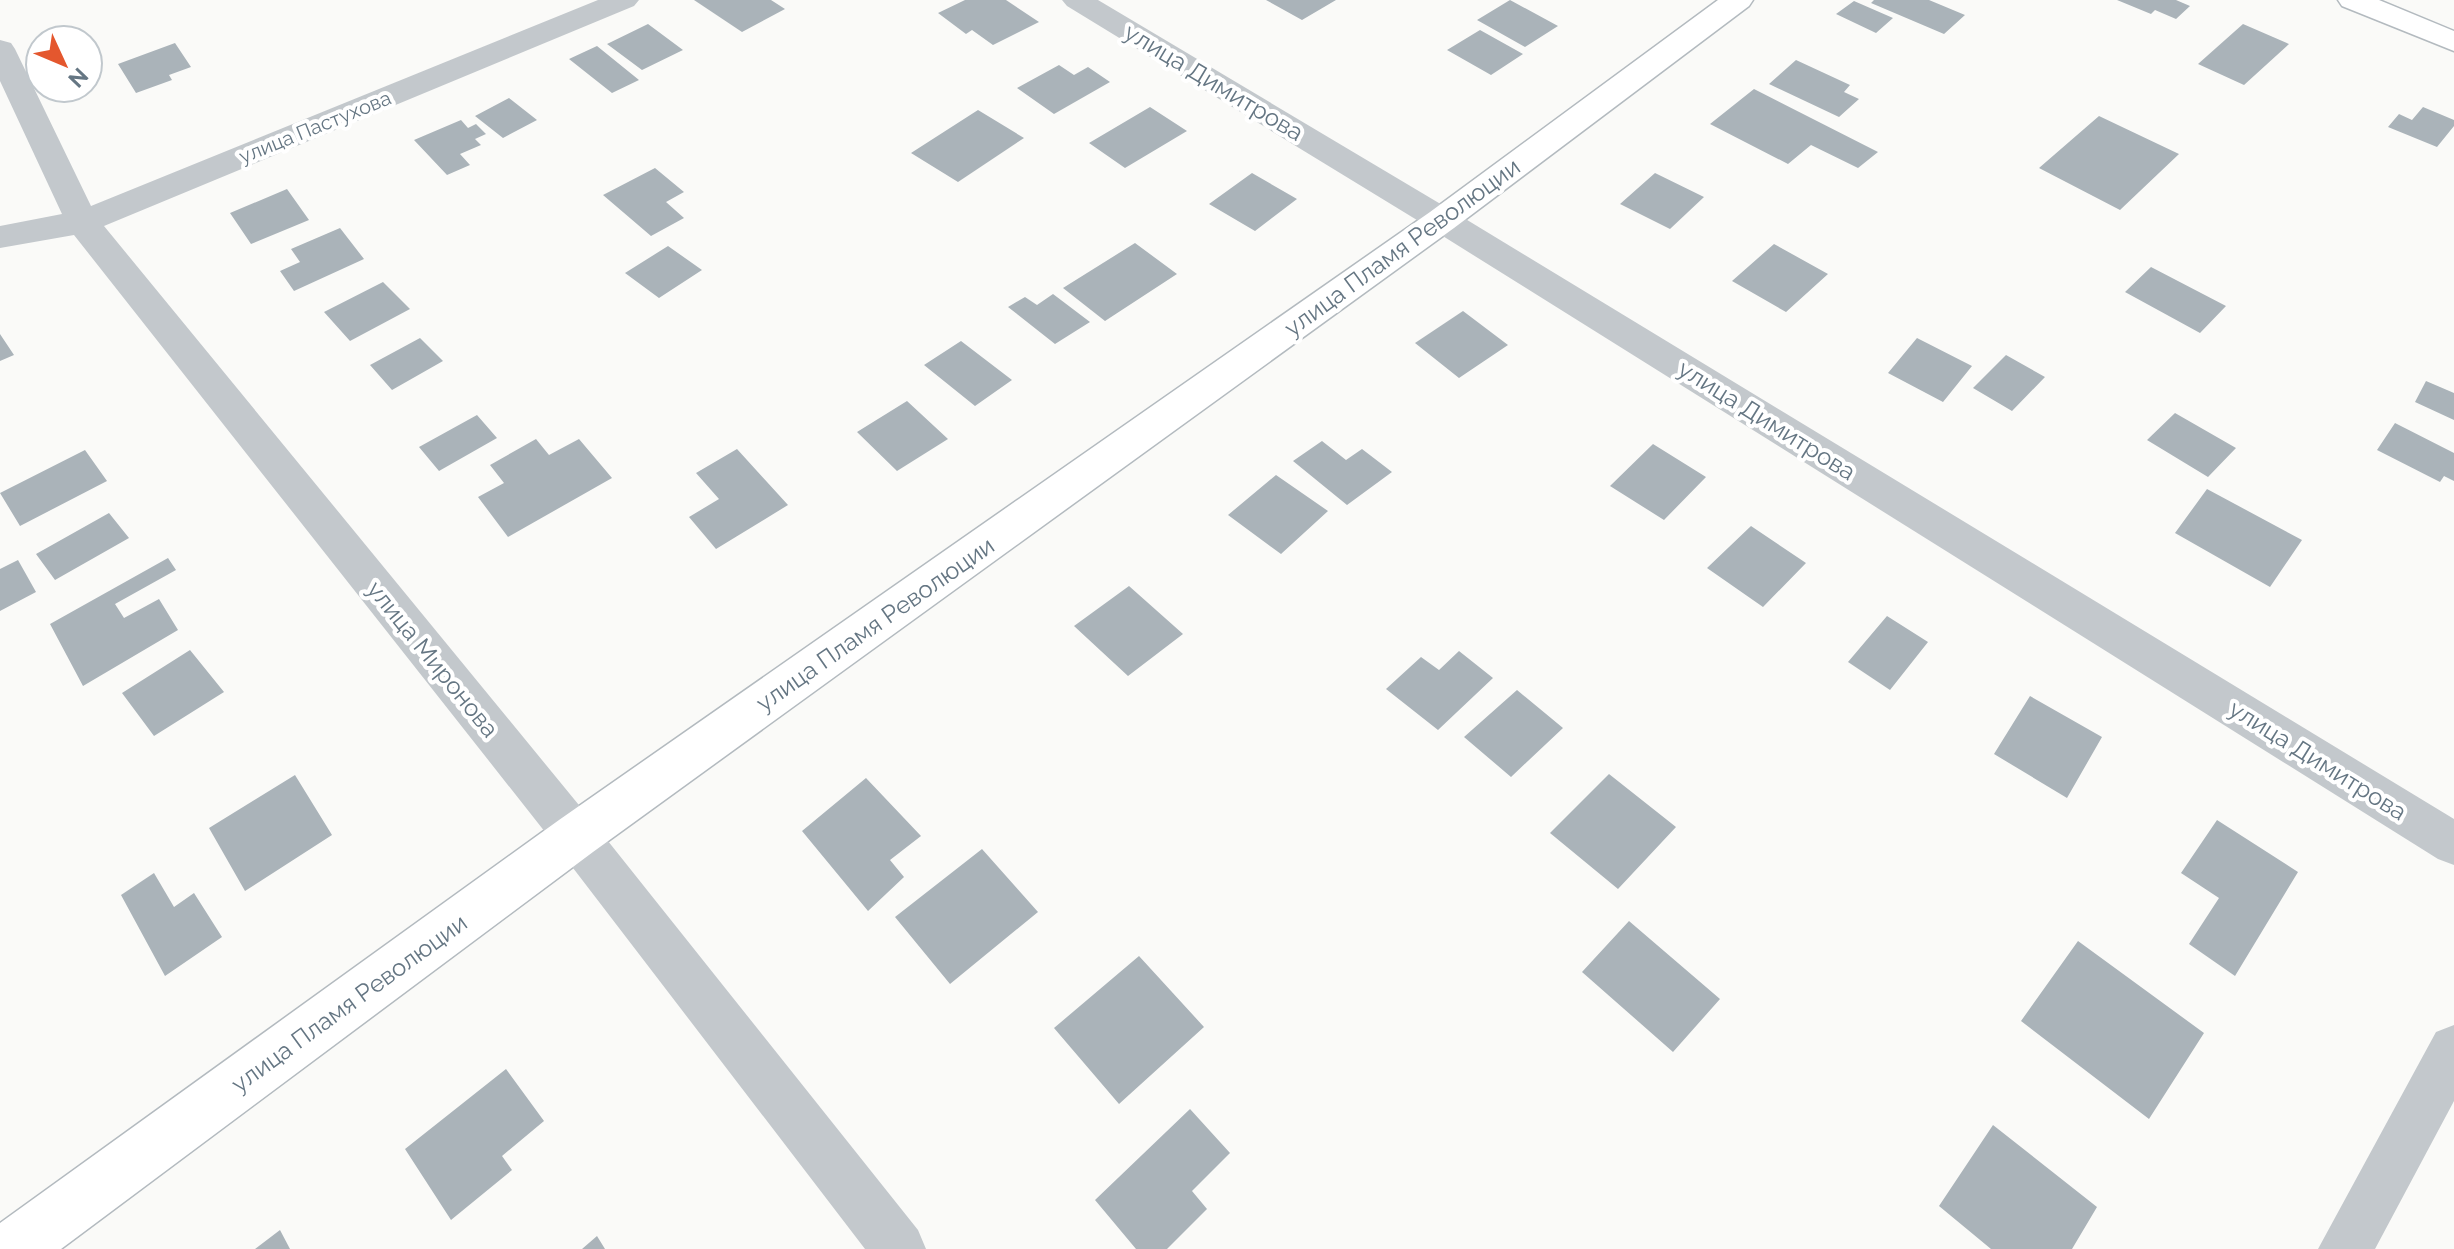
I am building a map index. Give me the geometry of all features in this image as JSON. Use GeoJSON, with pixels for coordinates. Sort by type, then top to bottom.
{"type":"FeatureCollection","features":[{"type":"Feature","properties":{"kind":"street","name":"улица Пастухова"},"geometry":{"type":"LineString","coordinates":[[0,237],[82,222],[624,0]]}},
{"type":"Feature","properties":{"kind":"street","name":"улица Димитрова"},"geometry":{"type":"LineString","coordinates":[[1077,0],[1442,220],[2454,844]]}},
{"type":"Feature","properties":{"kind":"street","name":"улица Пламя Революции"},"geometry":{"type":"LineString","coordinates":[[13,1249],[576,836],[1442,220],[1738,0]]}},
{"type":"Feature","properties":{"kind":"street"},"geometry":{"type":"LineString","coordinates":[[2353,0],[2454,42]]}},
{"type":"Feature","properties":{"kind":"street","name":"улица Миронова"},"geometry":{"type":"LineString","coordinates":[[3,60],[82,222],[576,836],[899,1249]]}},
{"type":"Feature","properties":{"kind":"street"},"geometry":{"type":"LineString","coordinates":[[2345,1249],[2454,1050]]}},
{"type":"Feature","properties":{"kind":"building"},"geometry":{"type":"Polygon","coordinates":[[[694,0],[771,0],[785,9],[742,32],[694,0]]]}},
{"type":"Feature","properties":{"kind":"building"},"geometry":{"type":"Polygon","coordinates":[[[965,0],[1006,0],[1039,22],[993,45],[972,30],[966,34],[938,13],[965,0]]]}},
{"type":"Feature","properties":{"kind":"building"},"geometry":{"type":"Polygon","coordinates":[[[1266,0],[1336,0],[1302,20],[1266,0]]]}},
{"type":"Feature","properties":{"kind":"building"},"geometry":{"type":"Polygon","coordinates":[[[1510,0],[1558,26],[1525,47],[1477,20],[1510,0]]]}},
{"type":"Feature","properties":{"kind":"building"},"geometry":{"type":"Polygon","coordinates":[[[1874,0],[1929,0],[1965,15],[1944,34],[1871,3],[1874,0]]]}},
{"type":"Feature","properties":{"kind":"building"},"geometry":{"type":"Polygon","coordinates":[[[2117,0],[2176,0],[2190,6],[2176,19],[2155,10],[2151,14],[2117,0]]]}},
{"type":"Feature","properties":{"kind":"building"},"geometry":{"type":"Polygon","coordinates":[[[1854,1],[1893,18],[1876,33],[1836,14],[1854,1]]]}},
{"type":"Feature","properties":{"kind":"building"},"geometry":{"type":"Polygon","coordinates":[[[648,24],[683,50],[642,70],[607,44],[648,24]]]}},
{"type":"Feature","properties":{"kind":"building"},"geometry":{"type":"Polygon","coordinates":[[[2243,24],[2289,44],[2244,85],[2198,64],[2243,24]]]}},
{"type":"Feature","properties":{"kind":"building"},"geometry":{"type":"Polygon","coordinates":[[[1480,30],[1523,54],[1491,75],[1447,50],[1480,30]]]}},
{"type":"Feature","properties":{"kind":"building"},"geometry":{"type":"Polygon","coordinates":[[[175,43],[191,67],[169,75],[172,80],[136,93],[118,64],[175,43]]]}},
{"type":"Feature","properties":{"kind":"building"},"geometry":{"type":"Polygon","coordinates":[[[597,46],[639,80],[612,93],[569,59],[597,46]]]}},
{"type":"Feature","properties":{"kind":"building"},"geometry":{"type":"Polygon","coordinates":[[[1796,60],[1850,85],[1844,92],[1859,99],[1839,117],[1769,84],[1796,60]]]}},
{"type":"Feature","properties":{"kind":"building"},"geometry":{"type":"Polygon","coordinates":[[[1059,65],[1074,75],[1088,67],[1110,82],[1054,114],[1017,88],[1059,65]]]}},
{"type":"Feature","properties":{"kind":"building"},"geometry":{"type":"Polygon","coordinates":[[[1754,89],[1878,152],[1858,168],[1811,145],[1788,164],[1710,124],[1754,89]]]}},
{"type":"Feature","properties":{"kind":"building"},"geometry":{"type":"Polygon","coordinates":[[[509,98],[537,120],[503,138],[475,116],[509,98]]]}},
{"type":"Feature","properties":{"kind":"building"},"geometry":{"type":"Polygon","coordinates":[[[1150,107],[1187,131],[1125,168],[1089,143],[1150,107]]]}},
{"type":"Feature","properties":{"kind":"building"},"geometry":{"type":"Polygon","coordinates":[[[2423,107],[2454,120],[2454,126],[2437,147],[2388,127],[2399,114],[2412,120],[2423,107]]]}},
{"type":"Feature","properties":{"kind":"building"},"geometry":{"type":"Polygon","coordinates":[[[978,110],[1024,138],[958,182],[911,153],[978,110]]]}},
{"type":"Feature","properties":{"kind":"building"},"geometry":{"type":"Polygon","coordinates":[[[2099,116],[2179,154],[2120,210],[2039,168],[2099,116]]]}},
{"type":"Feature","properties":{"kind":"building"},"geometry":{"type":"Polygon","coordinates":[[[461,120],[468,128],[476,124],[486,134],[475,139],[481,145],[460,154],[470,165],[447,175],[414,140],[461,120]]]}},
{"type":"Feature","properties":{"kind":"building"},"geometry":{"type":"Polygon","coordinates":[[[655,168],[684,192],[666,202],[684,218],[651,236],[603,195],[655,168]]]}},
{"type":"Feature","properties":{"kind":"building"},"geometry":{"type":"Polygon","coordinates":[[[1252,173],[1297,199],[1255,231],[1209,204],[1252,173]]]}},
{"type":"Feature","properties":{"kind":"building"},"geometry":{"type":"Polygon","coordinates":[[[1655,173],[1704,197],[1670,229],[1620,204],[1655,173]]]}},
{"type":"Feature","properties":{"kind":"building"},"geometry":{"type":"Polygon","coordinates":[[[287,189],[309,220],[251,244],[230,213],[287,189]]]}},
{"type":"Feature","properties":{"kind":"building"},"geometry":{"type":"Polygon","coordinates":[[[340,228],[364,259],[294,291],[280,271],[300,262],[291,249],[340,228]]]}},
{"type":"Feature","properties":{"kind":"building"},"geometry":{"type":"Polygon","coordinates":[[[1135,243],[1177,274],[1105,321],[1063,288],[1135,243]]]}},
{"type":"Feature","properties":{"kind":"building"},"geometry":{"type":"Polygon","coordinates":[[[1774,244],[1828,274],[1786,312],[1732,281],[1774,244]]]}},
{"type":"Feature","properties":{"kind":"building"},"geometry":{"type":"Polygon","coordinates":[[[668,246],[702,270],[659,298],[625,273],[668,246]]]}},
{"type":"Feature","properties":{"kind":"building"},"geometry":{"type":"Polygon","coordinates":[[[2151,267],[2226,306],[2200,333],[2125,292],[2151,267]]]}},
{"type":"Feature","properties":{"kind":"building"},"geometry":{"type":"Polygon","coordinates":[[[383,282],[410,309],[350,341],[324,312],[383,282]]]}},
{"type":"Feature","properties":{"kind":"building"},"geometry":{"type":"Polygon","coordinates":[[[1053,294],[1090,322],[1055,344],[1008,307],[1025,297],[1037,305],[1053,294]]]}},
{"type":"Feature","properties":{"kind":"building"},"geometry":{"type":"Polygon","coordinates":[[[1463,311],[1508,345],[1459,378],[1415,343],[1463,311]]]}},
{"type":"Feature","properties":{"kind":"building"},"geometry":{"type":"Polygon","coordinates":[[[0,334],[14,355],[0,361],[0,334]]]}},
{"type":"Feature","properties":{"kind":"building"},"geometry":{"type":"Polygon","coordinates":[[[420,338],[443,361],[392,390],[370,365],[420,338]]]}},
{"type":"Feature","properties":{"kind":"building"},"geometry":{"type":"Polygon","coordinates":[[[1917,338],[1972,366],[1943,402],[1888,373],[1917,338]]]}},
{"type":"Feature","properties":{"kind":"building"},"geometry":{"type":"Polygon","coordinates":[[[961,341],[1012,380],[975,406],[924,365],[961,341]]]}},
{"type":"Feature","properties":{"kind":"building"},"geometry":{"type":"Polygon","coordinates":[[[2006,355],[2045,377],[2012,411],[1973,388],[2006,355]]]}},
{"type":"Feature","properties":{"kind":"building"},"geometry":{"type":"Polygon","coordinates":[[[2426,381],[2454,393],[2454,420],[2415,402],[2426,381]]]}},
{"type":"Feature","properties":{"kind":"building"},"geometry":{"type":"Polygon","coordinates":[[[907,401],[948,439],[897,471],[857,432],[907,401]]]}},
{"type":"Feature","properties":{"kind":"building"},"geometry":{"type":"Polygon","coordinates":[[[2175,413],[2236,448],[2208,477],[2147,440],[2175,413]]]}},
{"type":"Feature","properties":{"kind":"building"},"geometry":{"type":"Polygon","coordinates":[[[477,415],[497,438],[439,471],[419,447],[477,415]]]}},
{"type":"Feature","properties":{"kind":"building"},"geometry":{"type":"Polygon","coordinates":[[[2395,423],[2454,453],[2454,481],[2444,476],[2440,482],[2377,450],[2395,423]]]}},
{"type":"Feature","properties":{"kind":"building"},"geometry":{"type":"Polygon","coordinates":[[[536,439],[549,455],[579,439],[612,478],[508,537],[478,497],[504,483],[490,465],[536,439]]]}},
{"type":"Feature","properties":{"kind":"building"},"geometry":{"type":"Polygon","coordinates":[[[1322,441],[1346,460],[1362,449],[1392,472],[1347,505],[1293,461],[1322,441]]]}},
{"type":"Feature","properties":{"kind":"building"},"geometry":{"type":"Polygon","coordinates":[[[1653,444],[1706,477],[1664,520],[1610,486],[1653,444]]]}},
{"type":"Feature","properties":{"kind":"building"},"geometry":{"type":"Polygon","coordinates":[[[737,449],[788,505],[716,549],[689,517],[719,499],[696,473],[737,449]]]}},
{"type":"Feature","properties":{"kind":"building"},"geometry":{"type":"Polygon","coordinates":[[[85,450],[107,481],[20,526],[0,493],[85,450]]]}},
{"type":"Feature","properties":{"kind":"building"},"geometry":{"type":"Polygon","coordinates":[[[1276,475],[1328,511],[1281,554],[1228,515],[1276,475]]]}},
{"type":"Feature","properties":{"kind":"building"},"geometry":{"type":"Polygon","coordinates":[[[2207,489],[2302,540],[2270,587],[2175,533],[2207,489]]]}},
{"type":"Feature","properties":{"kind":"building"},"geometry":{"type":"Polygon","coordinates":[[[109,513],[129,538],[55,580],[36,554],[109,513]]]}},
{"type":"Feature","properties":{"kind":"building"},"geometry":{"type":"Polygon","coordinates":[[[1751,526],[1806,563],[1763,607],[1707,568],[1751,526]]]}},
{"type":"Feature","properties":{"kind":"building"},"geometry":{"type":"Polygon","coordinates":[[[168,558],[176,570],[115,604],[124,618],[159,599],[178,630],[83,686],[50,624],[168,558]]]}},
{"type":"Feature","properties":{"kind":"building"},"geometry":{"type":"Polygon","coordinates":[[[18,560],[36,592],[0,611],[0,569],[18,560]]]}},
{"type":"Feature","properties":{"kind":"building"},"geometry":{"type":"Polygon","coordinates":[[[1129,586],[1183,634],[1128,676],[1074,626],[1129,586]]]}},
{"type":"Feature","properties":{"kind":"building"},"geometry":{"type":"Polygon","coordinates":[[[1887,616],[1928,642],[1890,690],[1848,662],[1887,616]]]}},
{"type":"Feature","properties":{"kind":"building"},"geometry":{"type":"Polygon","coordinates":[[[190,650],[224,692],[154,736],[122,693],[190,650]]]}},
{"type":"Feature","properties":{"kind":"building"},"geometry":{"type":"Polygon","coordinates":[[[1459,651],[1493,678],[1438,730],[1386,689],[1421,657],[1439,670],[1459,651]]]}},
{"type":"Feature","properties":{"kind":"building"},"geometry":{"type":"Polygon","coordinates":[[[1517,690],[1563,728],[1511,777],[1464,737],[1517,690]]]}},
{"type":"Feature","properties":{"kind":"building"},"geometry":{"type":"Polygon","coordinates":[[[2030,696],[2102,737],[2067,798],[1994,754],[2030,696]]]}},
{"type":"Feature","properties":{"kind":"building"},"geometry":{"type":"Polygon","coordinates":[[[1609,774],[1676,827],[1618,889],[1550,833],[1609,774]]]}},
{"type":"Feature","properties":{"kind":"building"},"geometry":{"type":"Polygon","coordinates":[[[295,775],[332,835],[245,891],[209,828],[295,775]]]}},
{"type":"Feature","properties":{"kind":"building"},"geometry":{"type":"Polygon","coordinates":[[[866,778],[921,836],[890,860],[904,877],[868,911],[802,831],[866,778]]]}},
{"type":"Feature","properties":{"kind":"building"},"geometry":{"type":"Polygon","coordinates":[[[2217,820],[2298,872],[2235,976],[2189,944],[2219,898],[2181,873],[2217,820]]]}},
{"type":"Feature","properties":{"kind":"building"},"geometry":{"type":"Polygon","coordinates":[[[982,849],[1038,912],[950,984],[895,917],[982,849]]]}},
{"type":"Feature","properties":{"kind":"building"},"geometry":{"type":"Polygon","coordinates":[[[154,873],[174,907],[194,893],[222,937],[165,976],[121,895],[154,873]]]}},
{"type":"Feature","properties":{"kind":"building"},"geometry":{"type":"Polygon","coordinates":[[[1629,921],[1720,999],[1673,1052],[1582,972],[1629,921]]]}},
{"type":"Feature","properties":{"kind":"building"},"geometry":{"type":"Polygon","coordinates":[[[2078,941],[2204,1033],[2149,1119],[2021,1021],[2078,941]]]}},
{"type":"Feature","properties":{"kind":"building"},"geometry":{"type":"Polygon","coordinates":[[[1139,956],[1204,1027],[1119,1104],[1054,1028],[1139,956]]]}},
{"type":"Feature","properties":{"kind":"building"},"geometry":{"type":"Polygon","coordinates":[[[506,1069],[544,1121],[502,1156],[512,1170],[451,1220],[405,1149],[506,1069]]]}},
{"type":"Feature","properties":{"kind":"building"},"geometry":{"type":"Polygon","coordinates":[[[1190,1109],[1230,1153],[1192,1191],[1207,1209],[1167,1249],[1136,1249],[1095,1200],[1190,1109]]]}},
{"type":"Feature","properties":{"kind":"building"},"geometry":{"type":"Polygon","coordinates":[[[1993,1125],[2097,1207],[2072,1249],[1991,1249],[1939,1206],[1993,1125]]]}},
{"type":"Feature","properties":{"kind":"building"},"geometry":{"type":"Polygon","coordinates":[[[280,1230],[290,1249],[255,1249],[280,1230]]]}},
{"type":"Feature","properties":{"kind":"building"},"geometry":{"type":"Polygon","coordinates":[[[597,1236],[605,1249],[582,1249],[597,1236]]]}}]}
